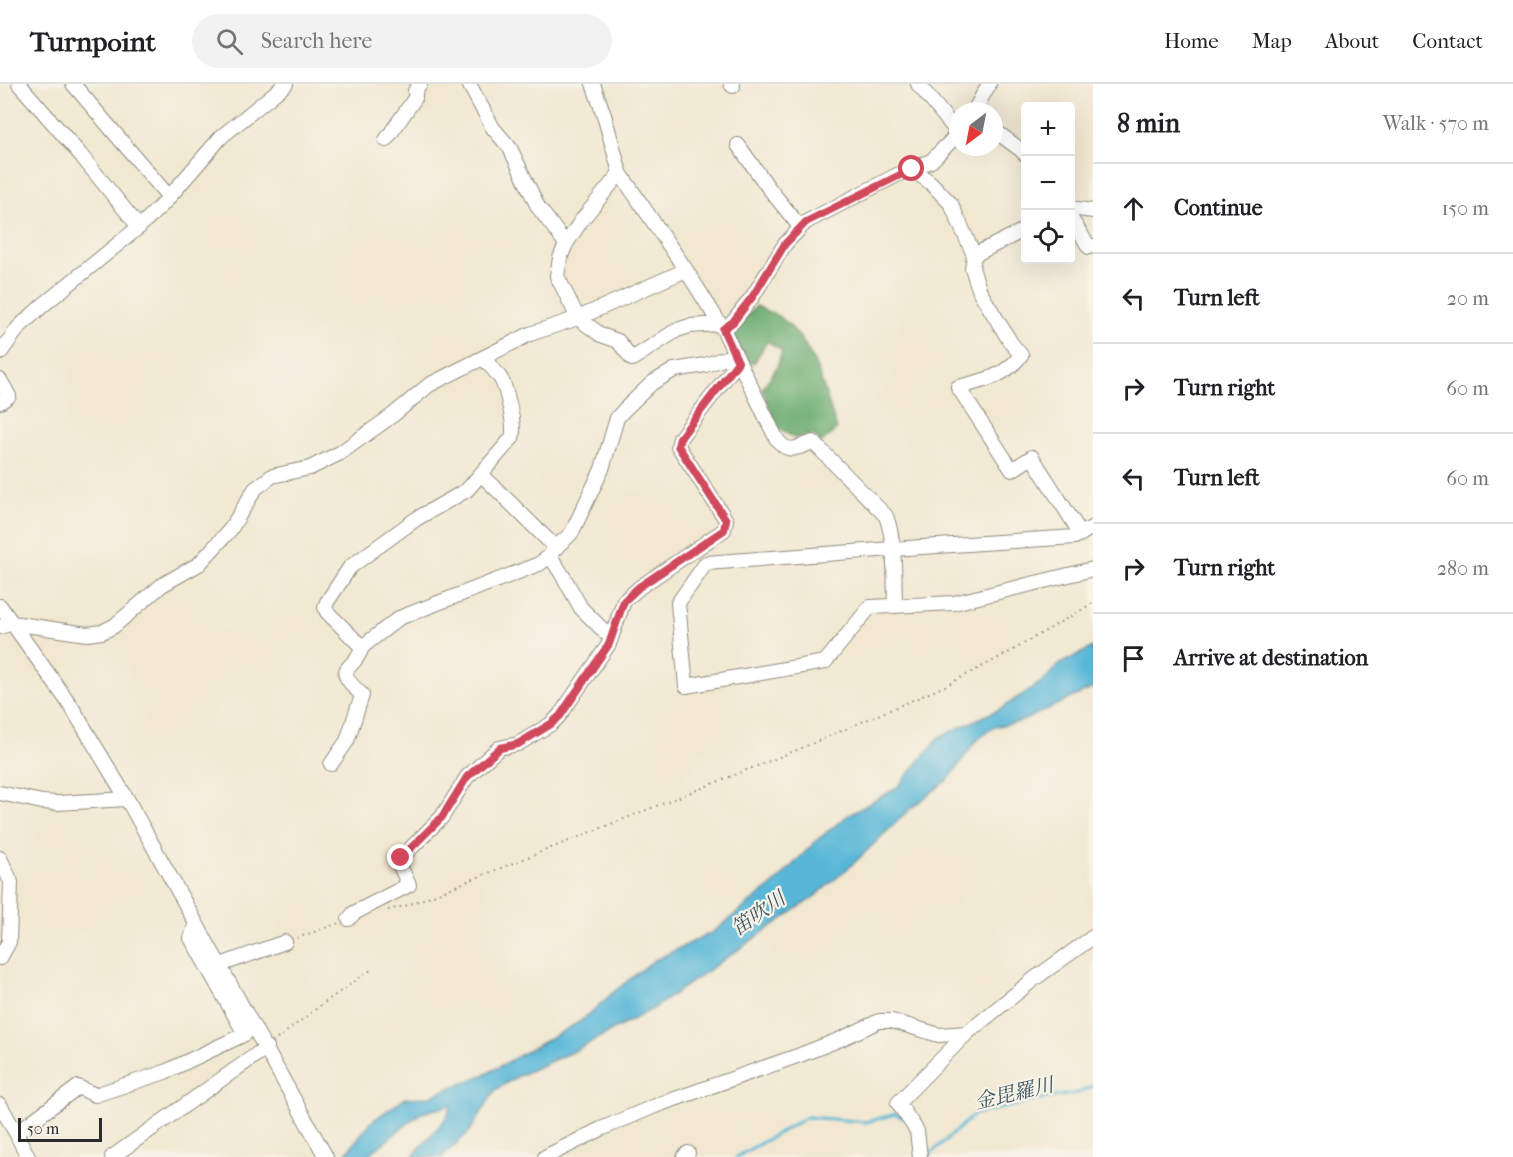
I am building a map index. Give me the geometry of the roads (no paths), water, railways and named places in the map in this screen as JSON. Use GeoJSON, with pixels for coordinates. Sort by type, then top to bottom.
{"type":"FeatureCollection","features":[{"type":"Feature","properties":{"kind":"street"},"geometry":{"type":"LineString","coordinates":[[19,84],[139,227]]}},
{"type":"Feature","properties":{"kind":"street"},"geometry":{"type":"LineString","coordinates":[[73,84],[169,197]]}},
{"type":"Feature","properties":{"kind":"street"},"geometry":{"type":"LineString","coordinates":[[0,353],[19,327],[42,306],[139,227],[169,197],[221,137],[286,84]]}},
{"type":"Feature","properties":{"kind":"street"},"geometry":{"type":"LineString","coordinates":[[386,140],[415,98],[415,91],[420,84]]}},
{"type":"Feature","properties":{"kind":"street"},"geometry":{"type":"LineString","coordinates":[[469,84],[493,128],[510,148],[538,207],[566,244]]}},
{"type":"Feature","properties":{"kind":"street"},"geometry":{"type":"LineString","coordinates":[[593,84],[620,173],[722,326],[782,446],[793,449],[813,442],[886,516],[892,549],[895,606]]}},
{"type":"Feature","properties":{"kind":"street"},"geometry":{"type":"LineString","coordinates":[[918,84],[949,123]]}},
{"type":"Feature","properties":{"kind":"street"},"geometry":{"type":"LineString","coordinates":[[979,102],[989,84]]}},
{"type":"Feature","properties":{"kind":"street"},"geometry":{"type":"LineString","coordinates":[[1003,137],[1021,150]]}},
{"type":"Feature","properties":{"kind":"street"},"geometry":{"type":"LineString","coordinates":[[620,173],[566,244],[560,258],[558,276],[578,318],[601,335],[618,341],[632,359],[677,330],[690,326],[722,326],[733,322],[753,296],[785,244],[806,222],[931,161],[949,143]]}},
{"type":"Feature","properties":{"kind":"street"},"geometry":{"type":"LineString","coordinates":[[738,145],[800,227]]}},
{"type":"Feature","properties":{"kind":"street"},"geometry":{"type":"LineString","coordinates":[[912,169],[931,183],[951,204],[974,255],[972,268],[980,291],[1011,344],[1021,355],[1013,366],[995,377],[958,387],[1012,470],[1032,457],[1087,531],[1075,537],[708,563],[703,566],[678,603],[686,686],[825,662],[870,607],[954,603],[1093,569]]}},
{"type":"Feature","properties":{"kind":"street"},"geometry":{"type":"LineString","coordinates":[[1075,209],[1093,211]]}},
{"type":"Feature","properties":{"kind":"street"},"geometry":{"type":"LineString","coordinates":[[1075,224],[1089,247],[1093,246]]}},
{"type":"Feature","properties":{"kind":"street"},"geometry":{"type":"LineString","coordinates":[[974,255],[1021,232]]}},
{"type":"Feature","properties":{"kind":"street"},"geometry":{"type":"LineString","coordinates":[[6,625],[87,634],[102,632],[114,626],[162,585],[200,564],[230,530],[255,489],[272,476],[310,468],[340,453],[393,415],[429,385],[530,334],[578,318],[686,270]]}},
{"type":"Feature","properties":{"kind":"street"},"geometry":{"type":"LineString","coordinates":[[362,647],[325,608],[345,573],[416,519],[467,490],[512,438],[513,423],[502,381],[483,358]]}},
{"type":"Feature","properties":{"kind":"street"},"geometry":{"type":"LineString","coordinates":[[350,919],[354,913],[409,885],[400,866],[401,858],[442,817],[467,777],[500,748],[518,744],[560,716],[611,638],[624,601],[639,587],[724,530],[726,520],[678,446],[680,438],[737,358]]}},
{"type":"Feature","properties":{"kind":"street"},"geometry":{"type":"LineString","coordinates":[[331,764],[347,741],[362,694],[347,681],[346,676],[347,668],[362,647],[399,618],[539,564],[572,532],[602,469],[617,418],[624,410],[652,383],[674,370],[737,358]]}},
{"type":"Feature","properties":{"kind":"street"},"geometry":{"type":"LineString","coordinates":[[0,380],[9,396],[0,402]]}},
{"type":"Feature","properties":{"kind":"street"},"geometry":{"type":"LineString","coordinates":[[481,474],[553,552],[581,608],[611,638]]}},
{"type":"Feature","properties":{"kind":"street"},"geometry":{"type":"LineString","coordinates":[[704,543],[708,563]]}},
{"type":"Feature","properties":{"kind":"street"},"geometry":{"type":"LineString","coordinates":[[0,606],[6,625],[71,706],[127,799],[267,1047],[326,1157]]}},
{"type":"Feature","properties":{"kind":"street"},"geometry":{"type":"LineString","coordinates":[[0,793],[58,803],[127,799]]}},
{"type":"Feature","properties":{"kind":"street"},"geometry":{"type":"LineString","coordinates":[[0,858],[11,882],[9,942],[0,958]]}},
{"type":"Feature","properties":{"kind":"street"},"geometry":{"type":"LineString","coordinates":[[16,1133],[78,1087],[95,1095],[165,1072],[245,1034],[191,938],[196,923]]}},
{"type":"Feature","properties":{"kind":"street"},"geometry":{"type":"LineString","coordinates":[[919,1149],[916,1131],[898,1104],[967,1033],[1034,979],[1093,937]]}},
{"type":"Feature","properties":{"kind":"street"},"geometry":{"type":"LineString","coordinates":[[220,965],[285,942]]}},
{"type":"Feature","properties":{"kind":"street"},"geometry":{"type":"LineString","coordinates":[[545,1157],[565,1153],[601,1129],[655,1106],[771,1066],[841,1039],[879,1021],[892,1021],[939,1035],[967,1033]]}},
{"type":"Feature","properties":{"kind":"street"},"geometry":{"type":"LineString","coordinates":[[112,1157],[267,1047]]}},
{"type":"Feature","properties":{"kind":"street"},"geometry":{"type":"LineString","coordinates":[[0,1105],[28,1157]]}},
{"type":"Feature","properties":{"kind":"water","name":"笛吹川"},"geometry":{"type":"Polygon","coordinates":[[[1093,647],[1093,688],[1020,722],[993,727],[974,743],[950,778],[909,810],[853,864],[814,897],[654,1008],[576,1050],[516,1077],[495,1090],[470,1131],[442,1157],[412,1157],[446,1118],[452,1105],[421,1113],[366,1157],[343,1157],[371,1122],[405,1098],[428,1097],[488,1073],[581,1021],[653,961],[713,932],[775,883],[817,840],[847,816],[897,788],[939,737],[1002,708],[1043,681],[1058,665],[1093,647]]]}},
{"type":"Feature","properties":{"kind":"waterway","name":"金毘羅川"},"geometry":{"type":"LineString","coordinates":[[924,1152],[929,1155],[975,1114],[1078,1093],[1093,1086]]}},
{"type":"Feature","properties":{"kind":"waterway","name":"金毘羅川"},"geometry":{"type":"LineString","coordinates":[[736,1157],[807,1117],[866,1122],[896,1114],[902,1118]]}}]}
